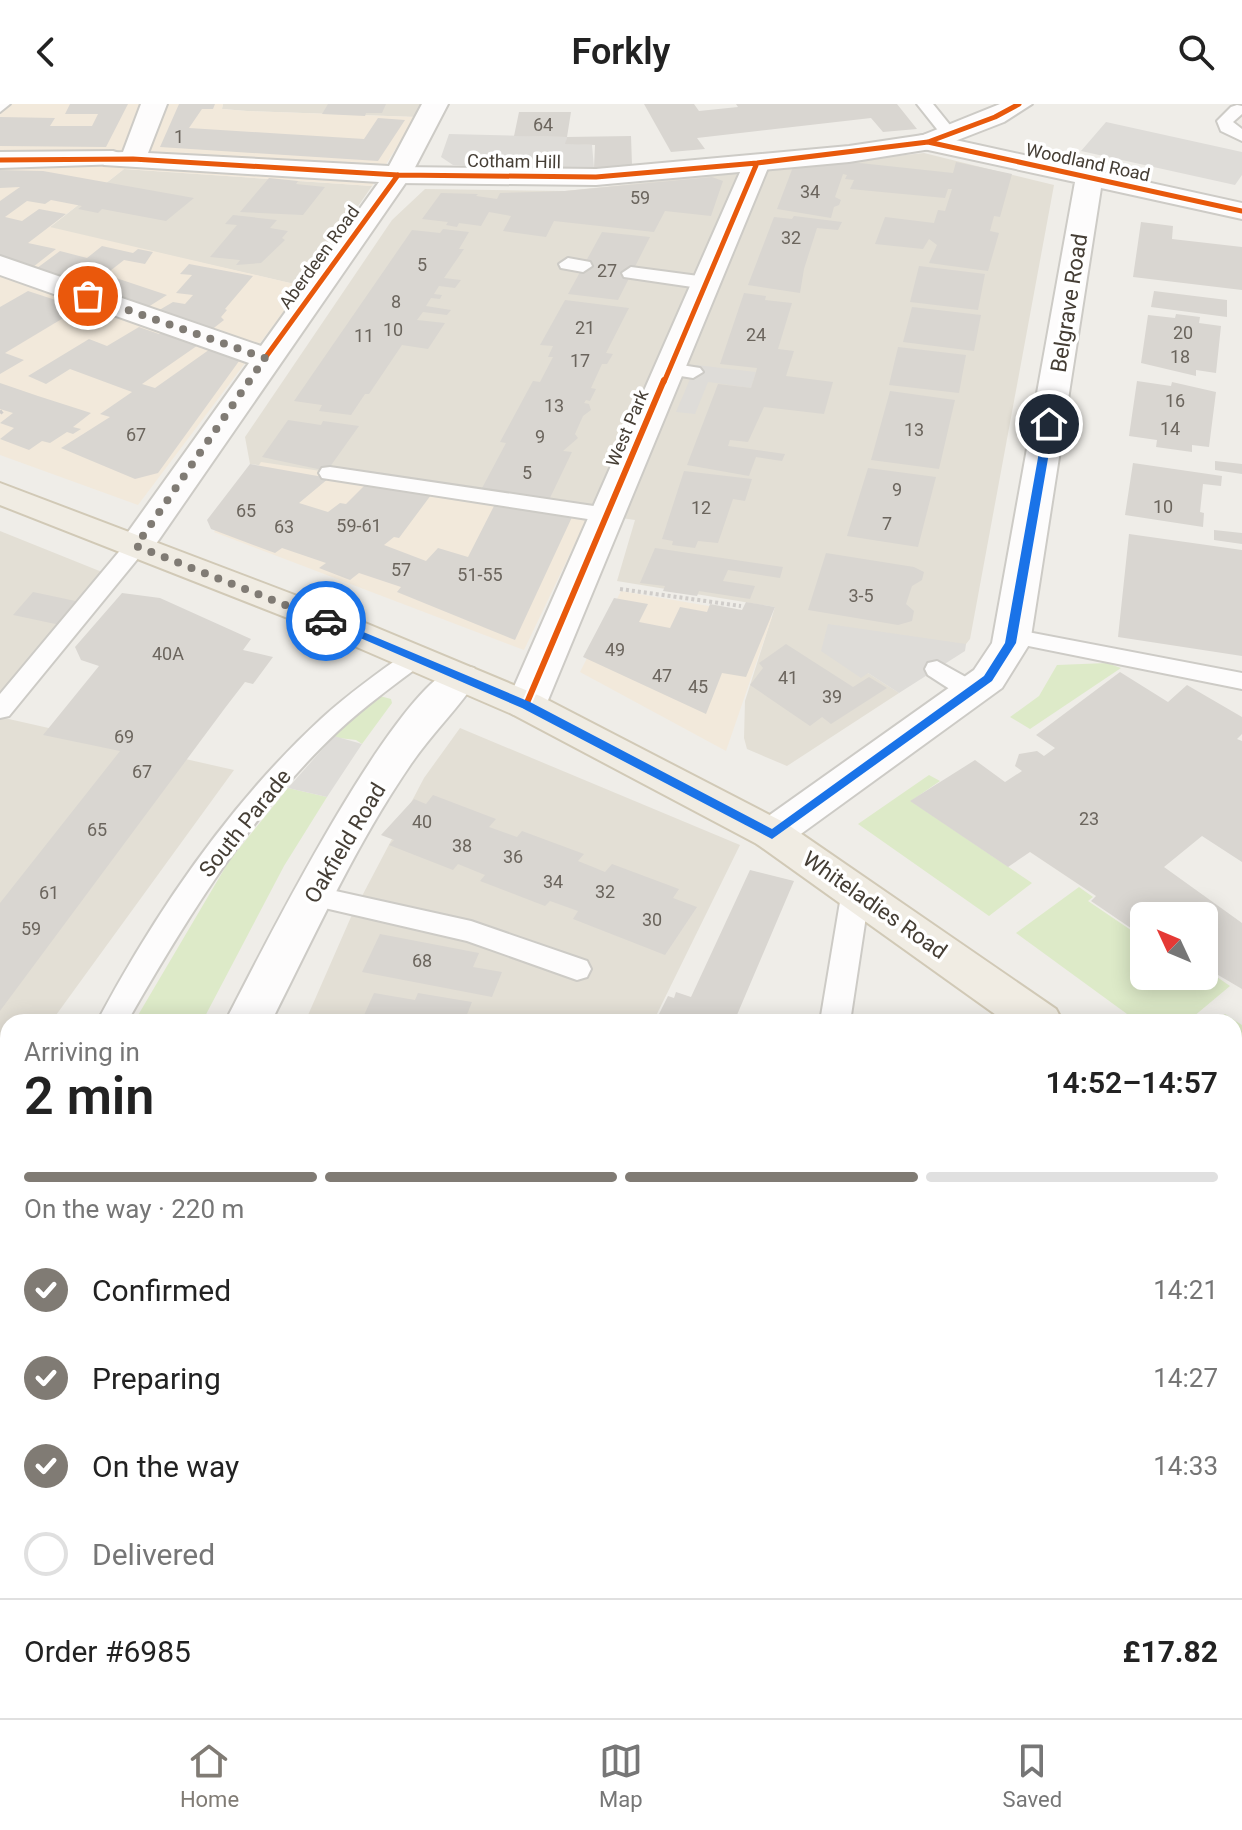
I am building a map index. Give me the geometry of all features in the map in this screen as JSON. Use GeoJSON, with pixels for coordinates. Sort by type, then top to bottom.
{"type":"FeatureCollection","features":[{"type":"Feature","properties":{"kind":"main road","name":"Whiteladies Road"},"geometry":{"type":"LineString","coordinates":[[0,493],[416,657],[526,705],[772,834],[1029,1014]]}},
{"type":"Feature","properties":{"kind":"street"},"geometry":{"type":"LineString","coordinates":[[123,159],[154,104]]}},
{"type":"Feature","properties":{"kind":"street","name":"Aberdeen Road"},"geometry":{"type":"LineString","coordinates":[[136,546],[265,358],[398,175],[435,104]]}},
{"type":"Feature","properties":{"kind":"street","name":"Cotham Hill"},"geometry":{"type":"LineString","coordinates":[[0,160],[123,159],[398,175],[561,178],[757,163],[939,138],[995,117],[1019,104]]}},
{"type":"Feature","properties":{"kind":"street","name":"Woodland Road"},"geometry":{"type":"LineString","coordinates":[[939,138],[1089,179],[1242,211]]}},
{"type":"Feature","properties":{"kind":"street","name":"West Park"},"geometry":{"type":"LineString","coordinates":[[526,705],[607,515],[681,370],[706,283],[757,163]]}},
{"type":"Feature","properties":{"kind":"street","name":"Belgrave Road"},"geometry":{"type":"LineString","coordinates":[[772,834],[988,679],[1011,643],[1089,179]]}},
{"type":"Feature","properties":{"kind":"street"},"geometry":{"type":"LineString","coordinates":[[0,265],[265,358]]}},
{"type":"Feature","properties":{"kind":"street","name":"Oakfield Road"},"geometry":{"type":"LineString","coordinates":[[252,1014],[313,896],[368,802],[423,718],[460,677]]}},
{"type":"Feature","properties":{"kind":"lane"},"geometry":{"type":"LineString","coordinates":[[925,104],[939,138]]}},
{"type":"Feature","properties":{"kind":"lane"},"geometry":{"type":"LineString","coordinates":[[1235,108],[1225,121],[1227,128],[1242,136]]}},
{"type":"Feature","properties":{"kind":"lane"},"geometry":{"type":"LineString","coordinates":[[631,273],[706,283]]}},
{"type":"Feature","properties":{"kind":"lane"},"geometry":{"type":"LineString","coordinates":[[330,473],[607,515]]}},
{"type":"Feature","properties":{"kind":"lane"},"geometry":{"type":"LineString","coordinates":[[0,710],[136,546]]}},
{"type":"Feature","properties":{"kind":"lane"},"geometry":{"type":"LineString","coordinates":[[1012,636],[1242,681]]}},
{"type":"Feature","properties":{"kind":"lane","name":"South Parade"},"geometry":{"type":"LineString","coordinates":[[117,1014],[165,930],[215,858],[305,759],[322,732],[416,657]]}},
{"type":"Feature","properties":{"kind":"lane"},"geometry":{"type":"LineString","coordinates":[[937,669],[971,691]]}},
{"type":"Feature","properties":{"kind":"lane"},"geometry":{"type":"LineString","coordinates":[[836,1014],[856,890]]}},
{"type":"Feature","properties":{"kind":"lane"},"geometry":{"type":"LineString","coordinates":[[313,896],[471,931],[577,969]]}},
{"type":"Feature","properties":{"kind":"path"},"geometry":{"type":"LineString","coordinates":[[578,583],[741,606]]}},
{"type":"Feature","properties":{"kind":"shaded area"},"geometry":{"type":"Polygon","coordinates":[[[0,104],[223,104],[222,109],[247,111],[416,117],[372,186],[124,169],[50,227],[303,286],[138,505],[0,455],[0,104]]]}},
{"type":"Feature","properties":{"kind":"shaded area"},"geometry":{"type":"Polygon","coordinates":[[[223,104],[422,104],[416,117],[247,111],[222,109],[223,104]]]}},
{"type":"Feature","properties":{"kind":"shaded area"},"geometry":{"type":"Polygon","coordinates":[[[1106,122],[1242,152],[1242,175],[1235,185],[1081,151],[1106,122]]]}},
{"type":"Feature","properties":{"kind":"shaded area"},"geometry":{"type":"Polygon","coordinates":[[[449,134],[567,137],[566,143],[592,145],[594,168],[565,172],[453,165],[441,157],[449,134]]]}},
{"type":"Feature","properties":{"kind":"shaded area"},"geometry":{"type":"Polygon","coordinates":[[[924,153],[1054,185],[970,639],[966,644],[868,673],[899,693],[787,766],[747,749],[744,738],[745,701],[775,607],[617,581],[635,520],[250,464],[245,437],[392,220],[425,189],[565,191],[924,153]]]}},
{"type":"Feature","properties":{"kind":"shaded area"},"geometry":{"type":"Polygon","coordinates":[[[124,169],[372,186],[303,286],[49,228],[124,169]]]}},
{"type":"Feature","properties":{"kind":"shaded area"},"geometry":{"type":"Polygon","coordinates":[[[696,365],[756,372],[751,388],[708,382],[695,414],[676,412],[696,365]]]}},
{"type":"Feature","properties":{"kind":"shaded area"},"geometry":{"type":"Polygon","coordinates":[[[261,462],[590,512],[524,650],[214,532],[261,462]]]}},
{"type":"Feature","properties":{"kind":"shaded area"},"geometry":{"type":"Polygon","coordinates":[[[0,531],[102,572],[0,706],[0,531]]]}},
{"type":"Feature","properties":{"kind":"shaded area"},"geometry":{"type":"Polygon","coordinates":[[[621,591],[772,617],[726,751],[580,672],[621,591]]]}},
{"type":"Feature","properties":{"kind":"shaded area"},"geometry":{"type":"Polygon","coordinates":[[[828,624],[966,644],[965,651],[899,693],[868,673],[861,678],[821,651],[828,624]]]}},
{"type":"Feature","properties":{"kind":"shaded area"},"geometry":{"type":"Polygon","coordinates":[[[0,717],[234,770],[57,1014],[0,1014],[0,717]]]}},
{"type":"Feature","properties":{"kind":"shaded area"},"geometry":{"type":"Polygon","coordinates":[[[460,728],[740,845],[657,1014],[309,1014],[351,917],[424,778],[460,728]]]}},
{"type":"Feature","properties":{"kind":"shaded area"},"geometry":{"type":"Polygon","coordinates":[[[334,736],[362,744],[327,797],[288,788],[334,736]]]}},
{"type":"Feature","properties":{"kind":"green space"},"geometry":{"type":"Polygon","coordinates":[[[1107,663],[1121,668],[1030,729],[1010,717],[1039,696],[1057,665],[1107,663]]]}},
{"type":"Feature","properties":{"kind":"green space"},"geometry":{"type":"Polygon","coordinates":[[[376,695],[391,699],[392,703],[362,744],[356,740],[330,737],[376,695]]]}},
{"type":"Feature","properties":{"kind":"green space"},"geometry":{"type":"Polygon","coordinates":[[[929,775],[940,781],[911,801],[1032,883],[989,916],[858,824],[929,775]]]}},
{"type":"Feature","properties":{"kind":"green space"},"geometry":{"type":"Polygon","coordinates":[[[288,788],[327,797],[284,866],[206,1014],[139,1014],[229,861],[288,788]]]}},
{"type":"Feature","properties":{"kind":"green space"},"geometry":{"type":"Polygon","coordinates":[[[1079,887],[1093,897],[1088,901],[1130,930],[1130,990],[1218,990],[1218,978],[1230,986],[1197,1014],[1127,1014],[1016,933],[1079,887]]]}},
{"type":"Feature","properties":{"kind":"building"},"geometry":{"type":"Polygon","coordinates":[[[70,104],[128,104],[106,147],[0,146],[0,117],[55,118],[50,126],[92,126],[98,114],[65,114],[70,104]]]}},
{"type":"Feature","properties":{"kind":"building"},"geometry":{"type":"Polygon","coordinates":[[[179,104],[215,104],[213,109],[202,109],[189,128],[364,139],[378,118],[405,120],[378,161],[160,147],[179,104]]]}},
{"type":"Feature","properties":{"kind":"building"},"geometry":{"type":"Polygon","coordinates":[[[328,104],[386,104],[382,113],[366,113],[365,116],[322,114],[328,104]]]}},
{"type":"Feature","properties":{"kind":"building"},"geometry":{"type":"Polygon","coordinates":[[[644,104],[694,104],[699,111],[738,107],[736,104],[897,104],[917,129],[883,132],[871,118],[697,138],[705,149],[671,152],[644,104]]]}},
{"type":"Feature","properties":{"kind":"building"},"geometry":{"type":"Polygon","coordinates":[[[519,112],[571,112],[567,137],[514,136],[519,112]]]}},
{"type":"Feature","properties":{"kind":"building"},"geometry":{"type":"Polygon","coordinates":[[[631,136],[632,165],[594,168],[595,145],[565,144],[567,137],[631,136]]]}},
{"type":"Feature","properties":{"kind":"building"},"geometry":{"type":"Polygon","coordinates":[[[841,161],[953,173],[956,162],[1012,174],[1000,217],[994,216],[990,231],[999,233],[988,271],[929,263],[937,245],[929,239],[923,249],[875,244],[885,217],[934,223],[938,210],[945,211],[952,189],[948,189],[945,198],[850,189],[854,180],[845,179],[847,175],[843,174],[835,197],[841,200],[834,207],[831,218],[777,209],[793,167],[841,161]]]}},
{"type":"Feature","properties":{"kind":"building"},"geometry":{"type":"Polygon","coordinates":[[[0,170],[43,171],[194,198],[166,221],[102,209],[98,213],[78,209],[82,206],[51,200],[45,204],[27,201],[5,217],[22,221],[39,209],[66,214],[28,243],[56,249],[33,267],[0,258],[0,201],[20,187],[0,188],[0,170]]]}},
{"type":"Feature","properties":{"kind":"building"},"geometry":{"type":"Polygon","coordinates":[[[712,177],[723,181],[711,216],[665,211],[654,232],[554,221],[546,237],[503,231],[511,216],[489,212],[481,226],[459,223],[457,227],[446,225],[448,222],[422,219],[441,193],[478,194],[476,196],[497,199],[500,193],[565,191],[712,177]]]}},
{"type":"Feature","properties":{"kind":"building"},"geometry":{"type":"Polygon","coordinates":[[[269,178],[325,187],[303,215],[240,212],[269,178]]]}},
{"type":"Feature","properties":{"kind":"building"},"geometry":{"type":"Polygon","coordinates":[[[233,215],[277,220],[270,228],[288,231],[282,238],[285,240],[261,263],[236,265],[240,260],[210,257],[237,225],[225,224],[233,215]]]}},
{"type":"Feature","properties":{"kind":"building"},"geometry":{"type":"Polygon","coordinates":[[[794,216],[842,222],[838,230],[817,228],[800,293],[748,285],[774,217],[792,219],[794,216]]]}},
{"type":"Feature","properties":{"kind":"building"},"geometry":{"type":"Polygon","coordinates":[[[1141,222],[1173,226],[1172,239],[1242,247],[1242,290],[1133,277],[1141,222]]]}},
{"type":"Feature","properties":{"kind":"building"},"geometry":{"type":"Polygon","coordinates":[[[443,229],[469,232],[459,249],[464,249],[444,278],[461,280],[455,288],[439,286],[434,294],[442,295],[440,299],[431,298],[426,306],[451,310],[447,315],[423,312],[417,320],[445,323],[428,349],[402,345],[351,415],[319,411],[322,405],[294,401],[412,230],[440,233],[443,229]]]}},
{"type":"Feature","properties":{"kind":"building"},"geometry":{"type":"Polygon","coordinates":[[[602,232],[650,237],[618,300],[568,294],[602,232]]]}},
{"type":"Feature","properties":{"kind":"building"},"geometry":{"type":"Polygon","coordinates":[[[102,246],[133,253],[138,249],[153,252],[145,264],[124,260],[96,282],[64,275],[59,280],[33,271],[60,251],[87,258],[102,246]]]}},
{"type":"Feature","properties":{"kind":"building"},"geometry":{"type":"Polygon","coordinates":[[[189,264],[253,276],[225,309],[221,317],[224,320],[210,331],[156,312],[173,302],[185,304],[193,295],[176,293],[192,275],[180,274],[189,264]]]}},
{"type":"Feature","properties":{"kind":"building"},"geometry":{"type":"Polygon","coordinates":[[[919,266],[985,274],[978,310],[910,302],[919,266]]]}},
{"type":"Feature","properties":{"kind":"building"},"geometry":{"type":"Polygon","coordinates":[[[107,275],[167,295],[145,309],[85,289],[107,275]]]}},
{"type":"Feature","properties":{"kind":"building"},"geometry":{"type":"Polygon","coordinates":[[[28,291],[80,308],[5,353],[24,360],[0,374],[0,307],[28,291]]]}},
{"type":"Feature","properties":{"kind":"building"},"geometry":{"type":"Polygon","coordinates":[[[1154,291],[1227,300],[1227,317],[1151,307],[1154,291]]]}},
{"type":"Feature","properties":{"kind":"building"},"geometry":{"type":"Polygon","coordinates":[[[744,293],[766,296],[765,300],[792,303],[778,349],[794,351],[786,376],[833,382],[824,414],[764,407],[748,442],[730,440],[728,446],[785,454],[782,461],[756,457],[749,476],[687,465],[718,384],[751,388],[757,368],[720,364],[744,293]]]}},
{"type":"Feature","properties":{"kind":"building"},"geometry":{"type":"Polygon","coordinates":[[[565,300],[629,308],[606,353],[613,354],[607,364],[602,364],[591,388],[596,389],[590,401],[584,403],[589,404],[591,410],[583,416],[575,434],[578,438],[563,451],[572,452],[549,500],[481,490],[506,443],[500,442],[527,392],[533,381],[540,382],[553,357],[548,357],[553,346],[540,345],[565,300]]]}},
{"type":"Feature","properties":{"kind":"building"},"geometry":{"type":"Polygon","coordinates":[[[912,307],[981,315],[974,351],[903,342],[912,307]]]}},
{"type":"Feature","properties":{"kind":"building"},"geometry":{"type":"Polygon","coordinates":[[[1176,314],[1200,317],[1199,323],[1221,326],[1216,373],[1196,370],[1196,376],[1141,363],[1148,315],[1175,318],[1176,314]]]}},
{"type":"Feature","properties":{"kind":"building"},"geometry":{"type":"Polygon","coordinates":[[[139,327],[159,334],[164,330],[201,343],[142,384],[155,388],[213,347],[242,357],[158,473],[135,479],[61,448],[110,417],[100,414],[132,392],[70,369],[46,384],[28,376],[89,339],[107,346],[139,327]]]}},
{"type":"Feature","properties":{"kind":"building"},"geometry":{"type":"Polygon","coordinates":[[[898,347],[966,355],[959,393],[889,385],[898,347]]]}},
{"type":"Feature","properties":{"kind":"building"},"geometry":{"type":"Polygon","coordinates":[[[1137,381],[1171,386],[1172,382],[1216,392],[1209,447],[1192,445],[1192,452],[1156,447],[1157,440],[1129,436],[1137,381]]]}},
{"type":"Feature","properties":{"kind":"building"},"geometry":{"type":"Polygon","coordinates":[[[0,383],[91,413],[73,427],[81,429],[73,434],[67,432],[50,443],[42,441],[29,450],[0,439],[14,428],[0,423],[13,413],[0,409],[0,383]]]}},
{"type":"Feature","properties":{"kind":"building"},"geometry":{"type":"Polygon","coordinates":[[[890,391],[955,400],[939,469],[871,460],[890,391]]]}},
{"type":"Feature","properties":{"kind":"building"},"geometry":{"type":"Polygon","coordinates":[[[288,420],[359,426],[327,471],[262,457],[288,420]]]}},
{"type":"Feature","properties":{"kind":"building"},"geometry":{"type":"Polygon","coordinates":[[[1215,461],[1242,464],[1242,474],[1215,470],[1215,461]]]}},
{"type":"Feature","properties":{"kind":"building"},"geometry":{"type":"Polygon","coordinates":[[[1133,463],[1222,476],[1221,486],[1203,484],[1200,512],[1204,513],[1203,527],[1125,515],[1133,463]]]}},
{"type":"Feature","properties":{"kind":"building"},"geometry":{"type":"Polygon","coordinates":[[[250,464],[329,478],[299,503],[328,512],[340,503],[346,504],[367,483],[431,495],[399,538],[394,537],[384,545],[426,561],[438,548],[468,557],[495,504],[573,515],[515,640],[397,592],[401,587],[359,573],[350,580],[319,568],[326,563],[282,548],[275,553],[211,529],[207,520],[250,464]]]}},
{"type":"Feature","properties":{"kind":"building"},"geometry":{"type":"Polygon","coordinates":[[[868,468],[936,477],[918,547],[847,536],[868,468]]]}},
{"type":"Feature","properties":{"kind":"building"},"geometry":{"type":"Polygon","coordinates":[[[684,471],[752,479],[745,501],[733,499],[718,543],[698,541],[695,548],[672,545],[673,541],[662,539],[684,471]]]}},
{"type":"Feature","properties":{"kind":"building"},"geometry":{"type":"Polygon","coordinates":[[[1214,530],[1242,533],[1242,544],[1214,540],[1214,530]]]}},
{"type":"Feature","properties":{"kind":"building"},"geometry":{"type":"Polygon","coordinates":[[[1129,534],[1242,550],[1242,656],[1118,637],[1129,534]]]}},
{"type":"Feature","properties":{"kind":"building"},"geometry":{"type":"Polygon","coordinates":[[[655,548],[783,567],[780,578],[728,570],[723,581],[755,586],[750,599],[699,591],[697,596],[663,591],[665,586],[640,583],[655,548]]]}},
{"type":"Feature","properties":{"kind":"building"},"geometry":{"type":"Polygon","coordinates":[[[826,553],[914,567],[924,572],[922,580],[912,586],[906,604],[914,611],[912,621],[898,625],[808,610],[826,553]]]}},
{"type":"Feature","properties":{"kind":"building"},"geometry":{"type":"Polygon","coordinates":[[[33,592],[85,603],[65,626],[13,615],[33,592]]]}},
{"type":"Feature","properties":{"kind":"building"},"geometry":{"type":"Polygon","coordinates":[[[122,593],[160,598],[251,639],[243,650],[273,657],[253,684],[245,682],[0,1011],[0,903],[120,751],[43,735],[99,666],[81,660],[75,647],[122,593]]]}},
{"type":"Feature","properties":{"kind":"building"},"geometry":{"type":"Polygon","coordinates":[[[614,598],[648,604],[639,622],[670,628],[680,607],[707,612],[710,604],[742,610],[746,602],[775,607],[746,677],[722,673],[706,714],[583,657],[614,598]]]}},
{"type":"Feature","properties":{"kind":"building"},"geometry":{"type":"Polygon","coordinates":[[[786,644],[853,687],[869,677],[887,688],[831,724],[822,717],[810,726],[750,685],[763,668],[759,663],[786,644]]]}},
{"type":"Feature","properties":{"kind":"building"},"geometry":{"type":"Polygon","coordinates":[[[1120,672],[1168,702],[1187,685],[1242,717],[1242,734],[1237,739],[1242,741],[1242,862],[1202,836],[1164,867],[1213,902],[1130,902],[1130,927],[1091,901],[1096,896],[1030,852],[1008,867],[910,801],[975,760],[1005,782],[1022,771],[1015,766],[1019,754],[1037,751],[1044,756],[1055,748],[1036,735],[1120,672]]]}},
{"type":"Feature","properties":{"kind":"building"},"geometry":{"type":"Polygon","coordinates":[[[433,795],[496,819],[489,827],[517,837],[522,831],[584,854],[578,861],[605,872],[612,864],[679,889],[673,898],[697,907],[665,955],[573,919],[578,911],[550,901],[545,906],[480,881],[485,875],[458,864],[453,870],[389,845],[394,840],[381,835],[414,799],[426,804],[433,795]]]}},
{"type":"Feature","properties":{"kind":"building"},"geometry":{"type":"Polygon","coordinates":[[[750,870],[794,881],[737,1014],[659,1014],[668,996],[674,998],[676,992],[691,997],[750,870]]]}},
{"type":"Feature","properties":{"kind":"building"},"geometry":{"type":"Polygon","coordinates":[[[1218,906],[1242,923],[1242,989],[1218,975],[1218,906]]]}},
{"type":"Feature","properties":{"kind":"building"},"geometry":{"type":"Polygon","coordinates":[[[380,934],[479,953],[473,967],[502,972],[492,997],[362,972],[380,934]]]}},
{"type":"Feature","properties":{"kind":"building"},"geometry":{"type":"Polygon","coordinates":[[[374,993],[415,1000],[418,993],[472,1002],[467,1014],[365,1014],[374,993]]]}},
{"type":"Feature","properties":{"kind":"cycle path"},"geometry":{"type":"LineString","coordinates":[[0,160],[133,159],[398,175],[596,177],[757,163],[928,142],[995,117],[1019,104]]}},
{"type":"Feature","properties":{"kind":"cycle path"},"geometry":{"type":"LineString","coordinates":[[928,142],[1242,211]]}},
{"type":"Feature","properties":{"kind":"cycle path"},"geometry":{"type":"LineString","coordinates":[[526,705],[757,163]]}},
{"type":"Feature","properties":{"kind":"cycle path"},"geometry":{"type":"LineString","coordinates":[[265,358],[398,175]]}},
{"type":"Feature","properties":{"kind":"way so far"},"geometry":{"type":"LineString","coordinates":[[88,296],[265,358],[136,546],[326,621]]}},
{"type":"Feature","properties":{"kind":"route"},"geometry":{"type":"LineString","coordinates":[[326,621],[526,705],[772,834],[988,679],[1011,643],[1049,424]]}}]}
